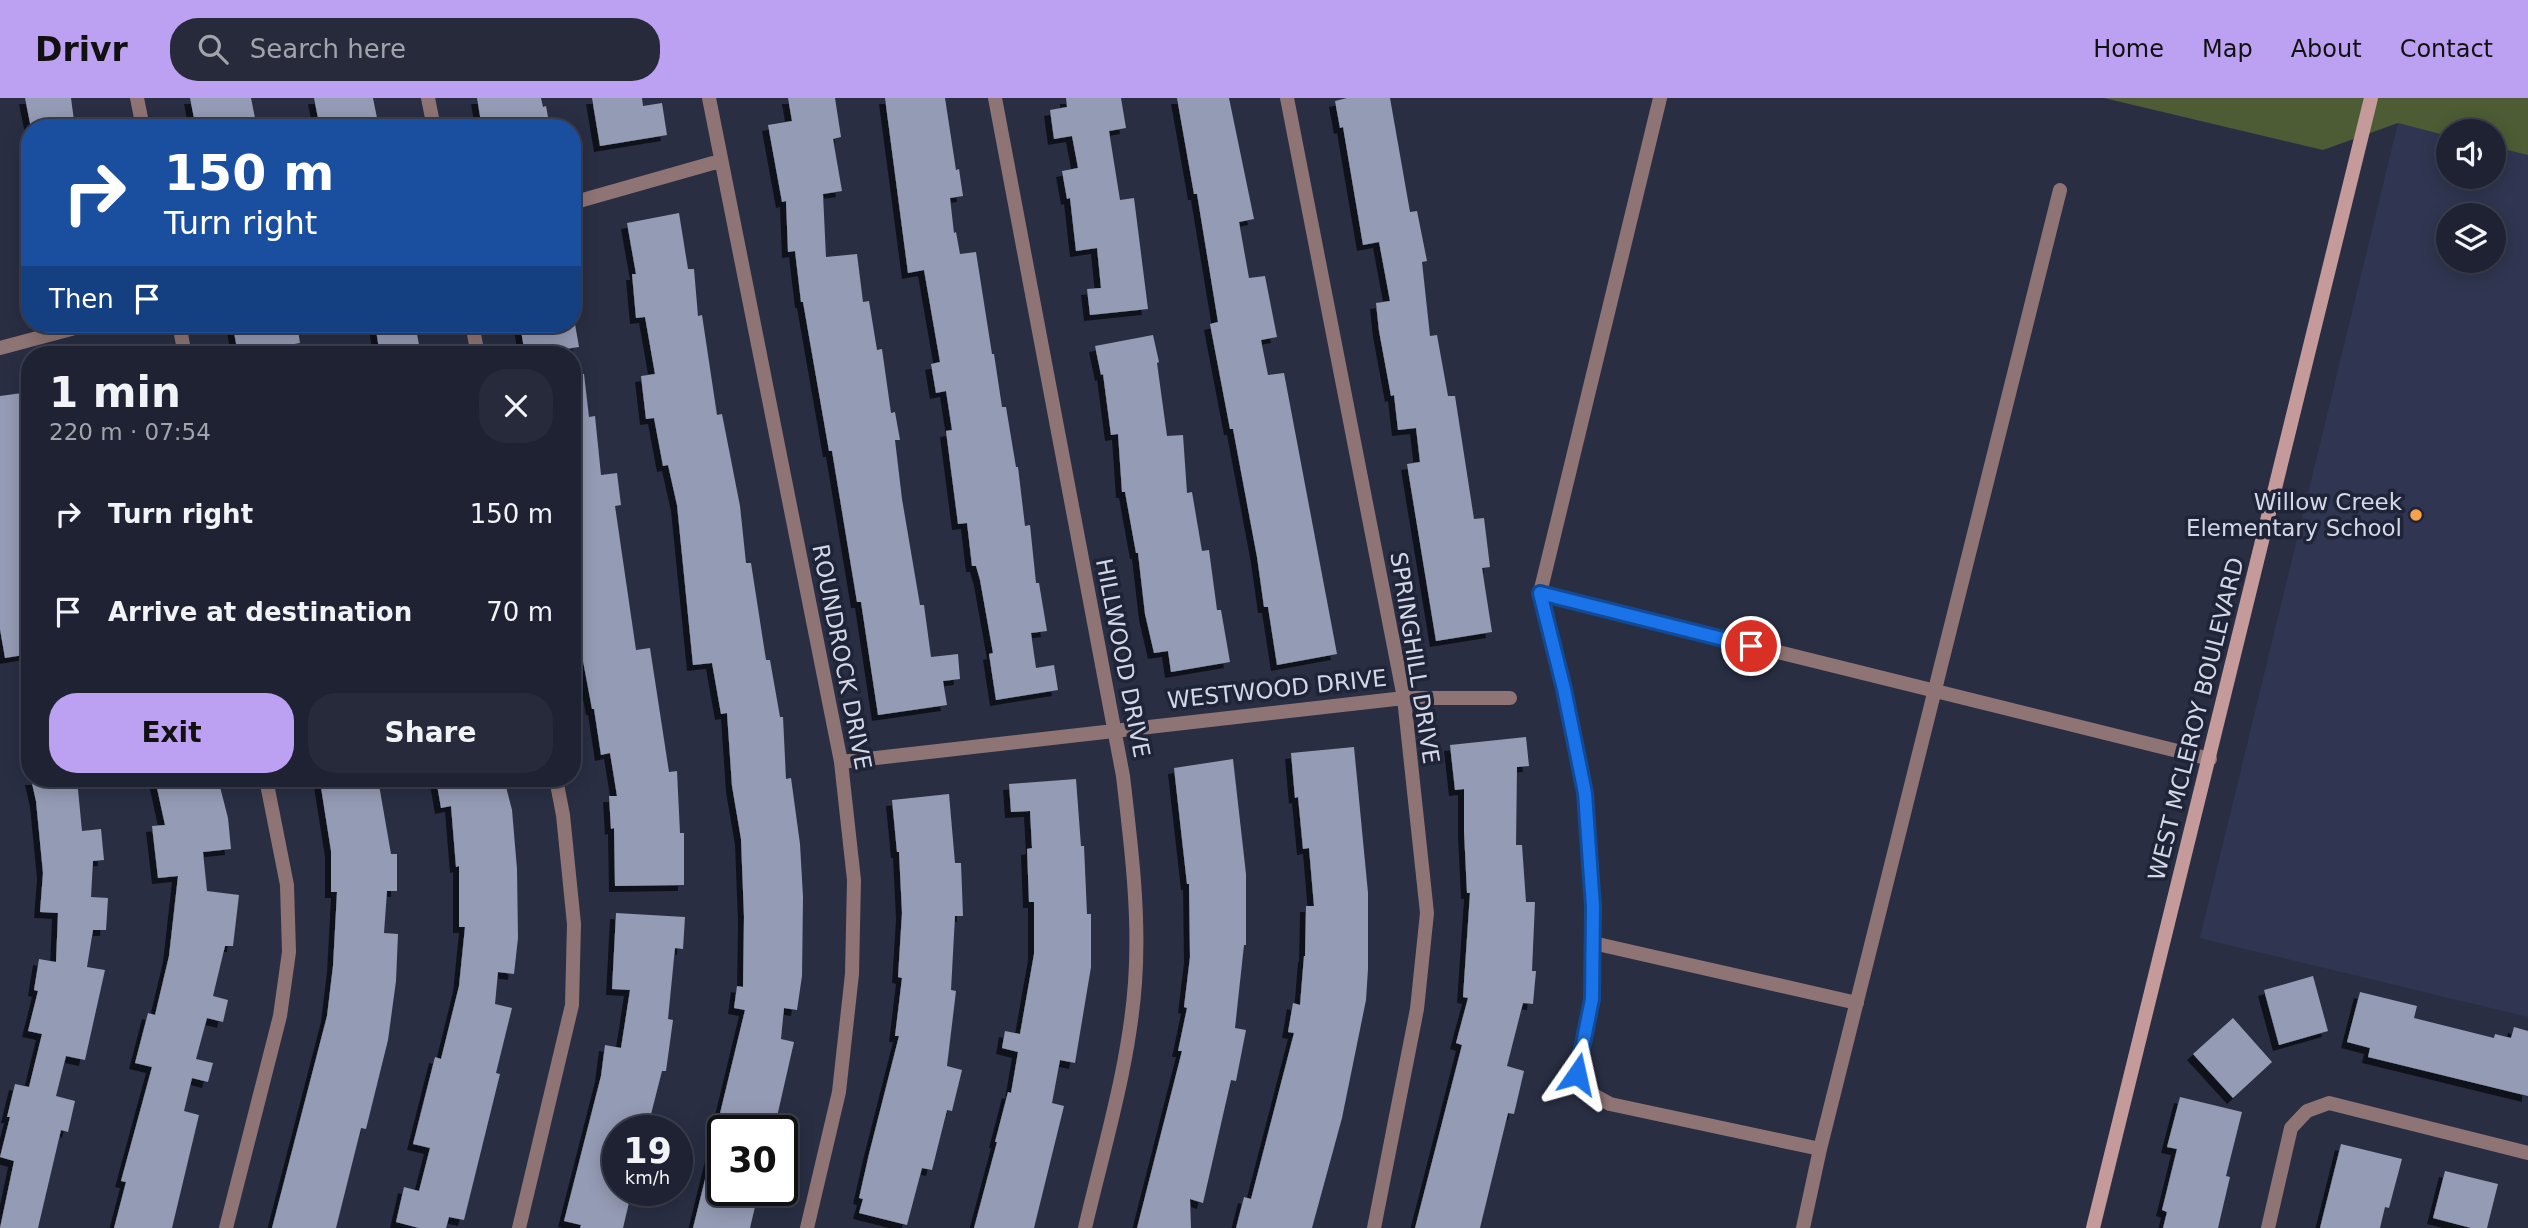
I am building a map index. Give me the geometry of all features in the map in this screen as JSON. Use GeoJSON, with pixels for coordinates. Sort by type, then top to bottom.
{"type":"FeatureCollection","features":[{"type":"Feature","properties":{"kind":"main road","name":"WEST MCLEROY BOULEVARD"},"geometry":{"type":"LineString","coordinates":[[2093,1228],[2371,98]]}},
{"type":"Feature","properties":{"kind":"street"},"geometry":{"type":"LineString","coordinates":[[137,98],[141,119]]}},
{"type":"Feature","properties":{"kind":"street"},"geometry":{"type":"LineString","coordinates":[[428,98],[432,119]]}},
{"type":"Feature","properties":{"kind":"street","name":"ROUNDROCK DRIVE"},"geometry":{"type":"LineString","coordinates":[[709,98],[841,762],[854,880],[852,974],[839,1092],[807,1228]]}},
{"type":"Feature","properties":{"kind":"street","name":"HILLWOOD DRIVE"},"geometry":{"type":"LineString","coordinates":[[995,98],[1123,776],[1132,853],[1137,952],[1128,1044],[1085,1228]]}},
{"type":"Feature","properties":{"kind":"street","name":"SPRINGHILL DRIVE"},"geometry":{"type":"LineString","coordinates":[[1287,98],[1404,698],[1427,913],[1417,1009],[1374,1228]]}},
{"type":"Feature","properties":{"kind":"street"},"geometry":{"type":"LineString","coordinates":[[1660,98],[1540,593],[1564,689],[1585,793],[1593,907],[1592,999],[1577,1074],[1588,1092],[1610,1104],[1820,1149]]}},
{"type":"Feature","properties":{"kind":"street"},"geometry":{"type":"LineString","coordinates":[[581,200],[720,161]]}},
{"type":"Feature","properties":{"kind":"street"},"geometry":{"type":"LineString","coordinates":[[1803,1228],[1820,1149],[2060,190]]}},
{"type":"Feature","properties":{"kind":"street"},"geometry":{"type":"LineString","coordinates":[[0,348],[56,333]]}},
{"type":"Feature","properties":{"kind":"street"},"geometry":{"type":"LineString","coordinates":[[1540,593],[2210,759]]}},
{"type":"Feature","properties":{"kind":"street","name":"WESTWOOD DRIVE"},"geometry":{"type":"LineString","coordinates":[[841,762],[1404,698],[1510,698]]}},
{"type":"Feature","properties":{"kind":"street"},"geometry":{"type":"LineString","coordinates":[[226,1228],[280,1016],[289,952],[287,886],[268,787]]}},
{"type":"Feature","properties":{"kind":"street"},"geometry":{"type":"LineString","coordinates":[[519,1228],[572,1005],[574,924],[558,787]]}},
{"type":"Feature","properties":{"kind":"street"},"geometry":{"type":"LineString","coordinates":[[1592,943],[1857,1003]]}},
{"type":"Feature","properties":{"kind":"street"},"geometry":{"type":"LineString","coordinates":[[2268,1228],[2291,1128],[2307,1111],[2329,1103],[2528,1153]]}},
{"type":"Feature","properties":{"kind":"shaded area","name":"Willow Creek Elementary School"},"geometry":{"type":"Polygon","coordinates":[[[2398,123],[2436,133],[2436,189],[2506,189],[2506,150],[2528,155],[2528,1017],[2200,938],[2398,123]]]}},
{"type":"Feature","properties":{"kind":"green space"},"geometry":{"type":"Polygon","coordinates":[[[2104,98],[2528,98],[2528,155],[2506,150],[2506,119],[2436,119],[2436,133],[2398,123],[2323,150],[2104,98]]]}},
{"type":"Feature","properties":{"kind":"building"},"geometry":{"type":"Polygon","coordinates":[[[25,98],[71,98],[74,119],[29,119],[25,98]]]}},
{"type":"Feature","properties":{"kind":"building"},"geometry":{"type":"Polygon","coordinates":[[[190,98],[251,98],[255,119],[194,119],[190,98]]]}},
{"type":"Feature","properties":{"kind":"building"},"geometry":{"type":"Polygon","coordinates":[[[314,98],[373,98],[377,119],[318,119],[314,98]]]}},
{"type":"Feature","properties":{"kind":"building"},"geometry":{"type":"Polygon","coordinates":[[[477,98],[541,98],[548,119],[480,119],[477,98]]]}},
{"type":"Feature","properties":{"kind":"building"},"geometry":{"type":"Polygon","coordinates":[[[592,98],[642,98],[643,106],[662,103],[667,135],[600,146],[592,98]]]}},
{"type":"Feature","properties":{"kind":"building"},"geometry":{"type":"Polygon","coordinates":[[[788,98],[835,98],[841,137],[833,139],[842,191],[823,194],[826,257],[857,254],[863,302],[869,301],[877,350],[882,349],[891,413],[895,412],[900,440],[895,440],[902,499],[920,605],[924,605],[931,657],[958,654],[960,679],[943,681],[947,705],[878,715],[861,602],[857,602],[832,451],[829,451],[801,302],[795,251],[788,252],[786,201],[782,202],[768,125],[792,121],[788,98]]]}},
{"type":"Feature","properties":{"kind":"building"},"geometry":{"type":"Polygon","coordinates":[[[885,98],[945,98],[956,170],[959,169],[963,196],[950,198],[954,233],[956,232],[960,254],[976,252],[992,354],[1002,407],[1006,407],[1018,467],[1025,526],[1030,525],[1036,583],[1039,583],[1047,631],[1031,633],[1036,668],[1054,665],[1058,690],[996,700],[989,654],[993,653],[980,580],[976,566],[972,566],[967,523],[958,524],[946,431],[952,430],[946,391],[936,393],[931,364],[940,362],[924,270],[908,273],[885,98]]]}},
{"type":"Feature","properties":{"kind":"building"},"geometry":{"type":"Polygon","coordinates":[[[1066,98],[1121,98],[1126,128],[1109,131],[1120,200],[1134,198],[1148,309],[1090,315],[1087,289],[1101,288],[1097,248],[1076,251],[1070,198],[1067,199],[1062,171],[1078,168],[1072,136],[1054,139],[1050,110],[1067,107],[1066,98]]]}},
{"type":"Feature","properties":{"kind":"building"},"geometry":{"type":"Polygon","coordinates":[[[1177,98],[1229,98],[1254,219],[1239,222],[1249,278],[1265,276],[1277,337],[1261,340],[1268,375],[1284,373],[1337,654],[1277,665],[1268,607],[1264,607],[1233,429],[1230,429],[1210,324],[1218,322],[1197,194],[1194,194],[1177,98]]]}},
{"type":"Feature","properties":{"kind":"building"},"geometry":{"type":"Polygon","coordinates":[[[1347,98],[1390,98],[1410,212],[1417,211],[1427,261],[1422,262],[1430,336],[1437,335],[1448,396],[1455,396],[1474,519],[1484,518],[1490,567],[1482,568],[1492,632],[1436,641],[1407,464],[1420,462],[1416,428],[1398,430],[1376,303],[1390,301],[1379,242],[1363,245],[1343,127],[1340,128],[1335,101],[1347,98]]]}},
{"type":"Feature","properties":{"kind":"building"},"geometry":{"type":"Polygon","coordinates":[[[679,213],[688,269],[694,269],[698,316],[702,315],[717,415],[722,414],[740,506],[746,563],[751,563],[766,660],[770,660],[780,717],[783,717],[786,779],[791,778],[800,844],[803,897],[802,976],[797,1010],[784,1008],[781,1039],[794,1042],[777,1115],[720,1115],[745,1010],[734,1008],[737,986],[743,987],[741,839],[732,786],[727,713],[721,714],[712,663],[693,665],[677,505],[668,465],[663,466],[654,418],[646,419],[641,376],[655,374],[645,317],[636,318],[632,274],[636,274],[627,223],[679,213]]]}},
{"type":"Feature","properties":{"kind":"building"},"geometry":{"type":"Polygon","coordinates":[[[234,333],[298,333],[300,343],[283,346],[237,346],[234,333]]]}},
{"type":"Feature","properties":{"kind":"building"},"geometry":{"type":"Polygon","coordinates":[[[376,333],[417,333],[419,346],[379,346],[376,333]]]}},
{"type":"Feature","properties":{"kind":"building"},"geometry":{"type":"Polygon","coordinates":[[[521,333],[577,333],[579,346],[524,346],[521,333]]]}},
{"type":"Feature","properties":{"kind":"building"},"geometry":{"type":"Polygon","coordinates":[[[1153,335],[1159,362],[1167,436],[1183,435],[1187,493],[1192,492],[1202,551],[1209,550],[1217,610],[1221,610],[1230,662],[1171,672],[1168,651],[1154,653],[1145,614],[1138,553],[1125,492],[1122,492],[1118,434],[1111,435],[1103,374],[1101,375],[1095,346],[1153,335]]]}},
{"type":"Feature","properties":{"kind":"building"},"geometry":{"type":"Polygon","coordinates":[[[581,374],[584,374],[589,417],[595,416],[601,475],[617,473],[621,505],[615,506],[636,650],[650,648],[669,772],[677,771],[680,833],[684,833],[684,885],[615,886],[614,828],[611,829],[609,796],[617,796],[610,753],[601,755],[581,650],[581,374]]]}},
{"type":"Feature","properties":{"kind":"building"},"geometry":{"type":"Polygon","coordinates":[[[21,393],[21,655],[5,658],[0,629],[0,396],[21,393]]]}},
{"type":"Feature","properties":{"kind":"building"},"geometry":{"type":"Polygon","coordinates":[[[1526,737],[1529,766],[1517,767],[1516,845],[1522,845],[1526,902],[1535,902],[1532,971],[1536,971],[1533,1004],[1523,1003],[1507,1066],[1524,1071],[1514,1114],[1508,1113],[1480,1228],[1415,1228],[1462,1045],[1456,1043],[1468,998],[1463,997],[1470,893],[1467,893],[1464,789],[1455,790],[1450,745],[1526,737]]]}},
{"type":"Feature","properties":{"kind":"building"},"geometry":{"type":"Polygon","coordinates":[[[1354,747],[1368,893],[1368,969],[1366,1000],[1342,1118],[1312,1228],[1236,1228],[1244,1197],[1251,1199],[1294,1033],[1288,1032],[1293,1003],[1300,1005],[1306,906],[1314,906],[1309,848],[1303,849],[1291,753],[1354,747]]]}},
{"type":"Feature","properties":{"kind":"building"},"geometry":{"type":"Polygon","coordinates":[[[1233,759],[1246,874],[1246,945],[1235,1028],[1246,1030],[1236,1081],[1231,1080],[1203,1203],[1190,1199],[1191,1228],[1137,1228],[1182,1051],[1178,1051],[1187,1008],[1184,1007],[1190,957],[1189,884],[1174,768],[1233,759]]]}},
{"type":"Feature","properties":{"kind":"building"},"geometry":{"type":"Polygon","coordinates":[[[1076,779],[1081,846],[1084,846],[1087,914],[1091,914],[1091,967],[1075,1063],[1060,1060],[1052,1103],[1064,1106],[1034,1228],[974,1228],[1008,1092],[1011,1093],[1018,1052],[1002,1048],[1005,1031],[1020,1034],[1034,954],[1034,902],[1029,902],[1027,849],[1032,848],[1030,811],[1011,812],[1009,784],[1076,779]]]}},
{"type":"Feature","properties":{"kind":"building"},"geometry":{"type":"Polygon","coordinates":[[[33,787],[78,787],[82,831],[101,829],[104,860],[93,861],[91,897],[108,898],[106,930],[93,930],[87,967],[105,970],[85,1060],[66,1056],[56,1096],[75,1101],[68,1132],[61,1130],[38,1228],[0,1228],[14,1161],[0,1157],[10,1117],[7,1117],[15,1084],[29,1087],[42,1034],[28,1031],[38,991],[34,990],[39,959],[56,962],[58,913],[40,912],[43,873],[33,787]]]}},
{"type":"Feature","properties":{"kind":"building"},"geometry":{"type":"Polygon","coordinates":[[[157,787],[220,787],[228,818],[231,849],[203,852],[207,891],[239,895],[233,946],[225,946],[213,996],[228,1000],[223,1022],[207,1018],[196,1059],[213,1063],[208,1082],[192,1078],[184,1111],[199,1115],[172,1228],[114,1228],[126,1182],[121,1181],[152,1067],[135,1063],[148,1013],[155,1015],[169,956],[178,876],[158,878],[152,826],[165,825],[157,787]]]}},
{"type":"Feature","properties":{"kind":"building"},"geometry":{"type":"Polygon","coordinates":[[[321,787],[379,787],[391,854],[397,854],[397,891],[387,891],[384,933],[398,934],[396,981],[388,1040],[366,1129],[361,1128],[336,1228],[272,1228],[327,1016],[337,892],[331,892],[331,851],[321,787]]]}},
{"type":"Feature","properties":{"kind":"building"},"geometry":{"type":"Polygon","coordinates":[[[437,787],[506,787],[512,810],[517,869],[518,938],[514,974],[498,972],[495,1004],[512,1008],[496,1073],[500,1074],[464,1220],[449,1217],[446,1228],[419,1228],[396,1222],[404,1187],[419,1191],[430,1148],[413,1144],[435,1057],[441,1059],[459,986],[465,927],[459,927],[459,866],[456,867],[451,806],[441,808],[437,787]]]}},
{"type":"Feature","properties":{"kind":"building"},"geometry":{"type":"Polygon","coordinates":[[[949,794],[955,863],[961,863],[963,916],[955,916],[951,990],[956,991],[947,1066],[962,1070],[952,1111],[947,1110],[932,1170],[922,1168],[907,1225],[859,1213],[863,1199],[859,1198],[899,1036],[895,1036],[902,978],[898,977],[902,913],[899,852],[892,800],[949,794]]]}},
{"type":"Feature","properties":{"kind":"building"},"geometry":{"type":"Polygon","coordinates":[[[616,913],[685,917],[683,949],[675,948],[668,1019],[673,1020],[666,1071],[662,1071],[651,1115],[602,1115],[602,1206],[628,1206],[623,1228],[580,1228],[581,1225],[564,1221],[601,1076],[605,1045],[621,1048],[630,990],[612,989],[616,913]]]}},
{"type":"Feature","properties":{"kind":"building"},"geometry":{"type":"Polygon","coordinates":[[[2313,976],[2328,1031],[2279,1045],[2264,990],[2313,976]]]}},
{"type":"Feature","properties":{"kind":"building"},"geometry":{"type":"Polygon","coordinates":[[[2360,992],[2417,1006],[2414,1018],[2494,1038],[2495,1034],[2511,1038],[2514,1027],[2528,1031],[2528,1096],[2368,1057],[2370,1048],[2347,1042],[2360,992]]]}},
{"type":"Feature","properties":{"kind":"building"},"geometry":{"type":"Polygon","coordinates":[[[2233,1018],[2272,1062],[2233,1098],[2193,1054],[2233,1018]]]}},
{"type":"Feature","properties":{"kind":"building"},"geometry":{"type":"Polygon","coordinates":[[[2180,1097],[2242,1112],[2226,1176],[2230,1177],[2218,1228],[2163,1228],[2167,1212],[2162,1210],[2177,1149],[2167,1147],[2180,1097]]]}},
{"type":"Feature","properties":{"kind":"building"},"geometry":{"type":"Polygon","coordinates":[[[2341,1144],[2402,1159],[2389,1208],[2385,1207],[2380,1228],[2320,1228],[2341,1144]]]}},
{"type":"Feature","properties":{"kind":"building"},"geometry":{"type":"Polygon","coordinates":[[[707,1171],[707,1206],[755,1206],[750,1228],[693,1228],[707,1171]]]}},
{"type":"Feature","properties":{"kind":"building"},"geometry":{"type":"Polygon","coordinates":[[[2445,1171],[2498,1184],[2487,1228],[2471,1228],[2433,1218],[2445,1171]]]}},
{"type":"Feature","properties":{"kind":"place","name":"Willow Creek Elementary School"},"geometry":{"type":"Point","coordinates":[2416,515]}},
{"type":"Feature","properties":{"kind":"route"},"geometry":{"type":"LineString","coordinates":[[1577,1074],[1592,999],[1593,907],[1585,793],[1564,689],[1540,593],[1751,646]]}}]}
